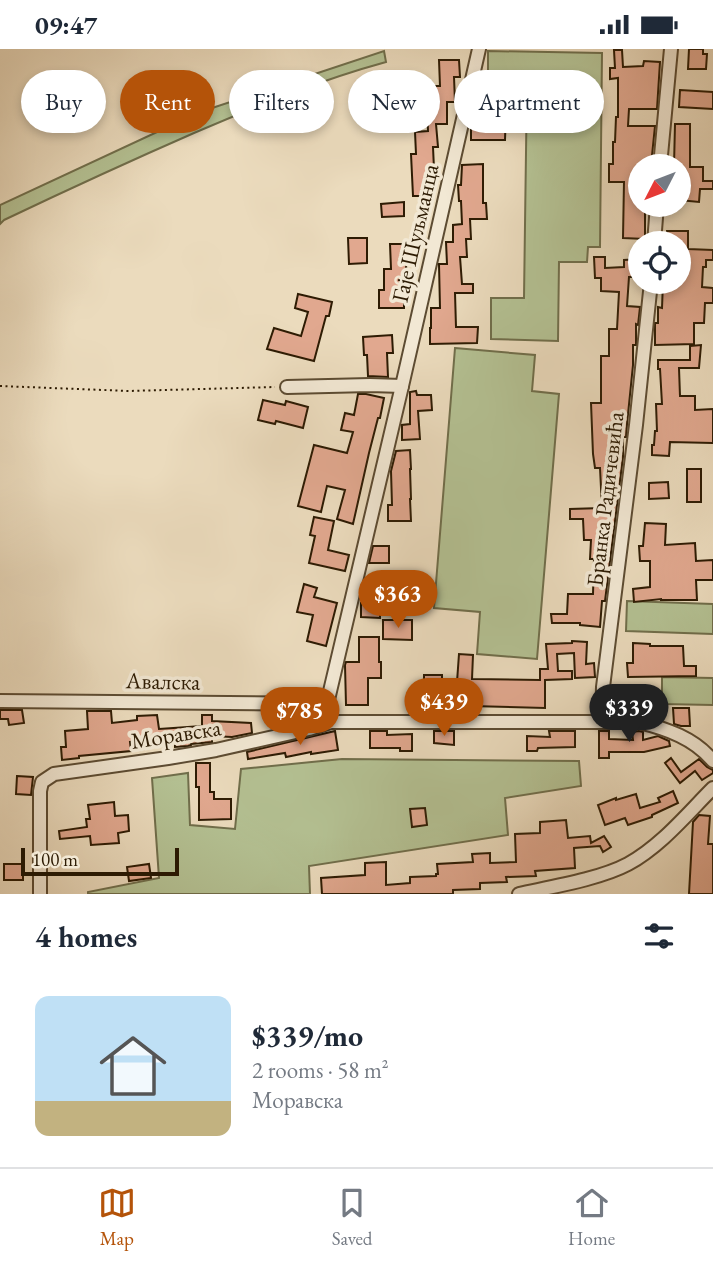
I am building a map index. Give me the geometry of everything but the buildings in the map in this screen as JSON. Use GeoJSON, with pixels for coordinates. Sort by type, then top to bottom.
{"type":"FeatureCollection","features":[{"type":"Feature","properties":{"kind":"street","name":"Гаје Шуљманца"},"geometry":{"type":"LineString","coordinates":[[331,722],[327,704],[479,49]]}},
{"type":"Feature","properties":{"kind":"street"},"geometry":{"type":"LineString","coordinates":[[661,154],[671,49]]}},
{"type":"Feature","properties":{"kind":"street","name":"Бранка Радичевића"},"geometry":{"type":"LineString","coordinates":[[603,722],[603,687],[650,294]]}},
{"type":"Feature","properties":{"kind":"street"},"geometry":{"type":"LineString","coordinates":[[287,387],[402,386]]}},
{"type":"Feature","properties":{"kind":"street","name":"Авалска"},"geometry":{"type":"LineString","coordinates":[[0,701],[327,704]]}},
{"type":"Feature","properties":{"kind":"street","name":"Моравска"},"geometry":{"type":"LineString","coordinates":[[40,894],[40,792],[42,782],[54,774],[216,750],[331,722],[639,722],[665,729],[692,742],[713,761]]}},
{"type":"Feature","properties":{"kind":"street"},"geometry":{"type":"LineString","coordinates":[[519,894],[627,865],[659,841],[713,788]]}},
{"type":"Feature","properties":{"kind":"path"},"geometry":{"type":"LineString","coordinates":[[0,386],[129,391],[287,387]]}},
{"type":"Feature","properties":{"kind":"green space"},"geometry":{"type":"Polygon","coordinates":[[[384,51],[386,62],[348,70],[348,73],[334,78],[334,70],[327,70],[384,51]]]}},
{"type":"Feature","properties":{"kind":"green space"},"geometry":{"type":"Polygon","coordinates":[[[488,51],[602,53],[602,70],[488,70],[488,51]]]}},
{"type":"Feature","properties":{"kind":"green space"},"geometry":{"type":"Polygon","coordinates":[[[229,102],[229,118],[215,124],[215,107],[229,102]]]}},
{"type":"Feature","properties":{"kind":"green space"},"geometry":{"type":"Polygon","coordinates":[[[155,133],[195,133],[0,224],[0,205],[155,133]]]}},
{"type":"Feature","properties":{"kind":"green space"},"geometry":{"type":"Polygon","coordinates":[[[526,133],[601,133],[600,247],[588,247],[587,262],[559,262],[558,341],[491,339],[491,298],[524,298],[526,133]]]}},
{"type":"Feature","properties":{"kind":"green space"},"geometry":{"type":"Polygon","coordinates":[[[455,348],[535,355],[532,391],[559,394],[537,659],[477,654],[480,612],[434,608],[455,348]]]}},
{"type":"Feature","properties":{"kind":"green space"},"geometry":{"type":"Polygon","coordinates":[[[627,601],[713,604],[713,634],[626,631],[627,601]]]}},
{"type":"Feature","properties":{"kind":"green space"},"geometry":{"type":"Polygon","coordinates":[[[662,677],[713,678],[713,705],[662,704],[662,677]]]}},
{"type":"Feature","properties":{"kind":"green space"},"geometry":{"type":"Polygon","coordinates":[[[342,759],[579,761],[581,786],[505,798],[508,835],[309,866],[310,894],[88,894],[159,878],[152,778],[188,773],[190,825],[235,829],[241,769],[342,759]]]}}]}
